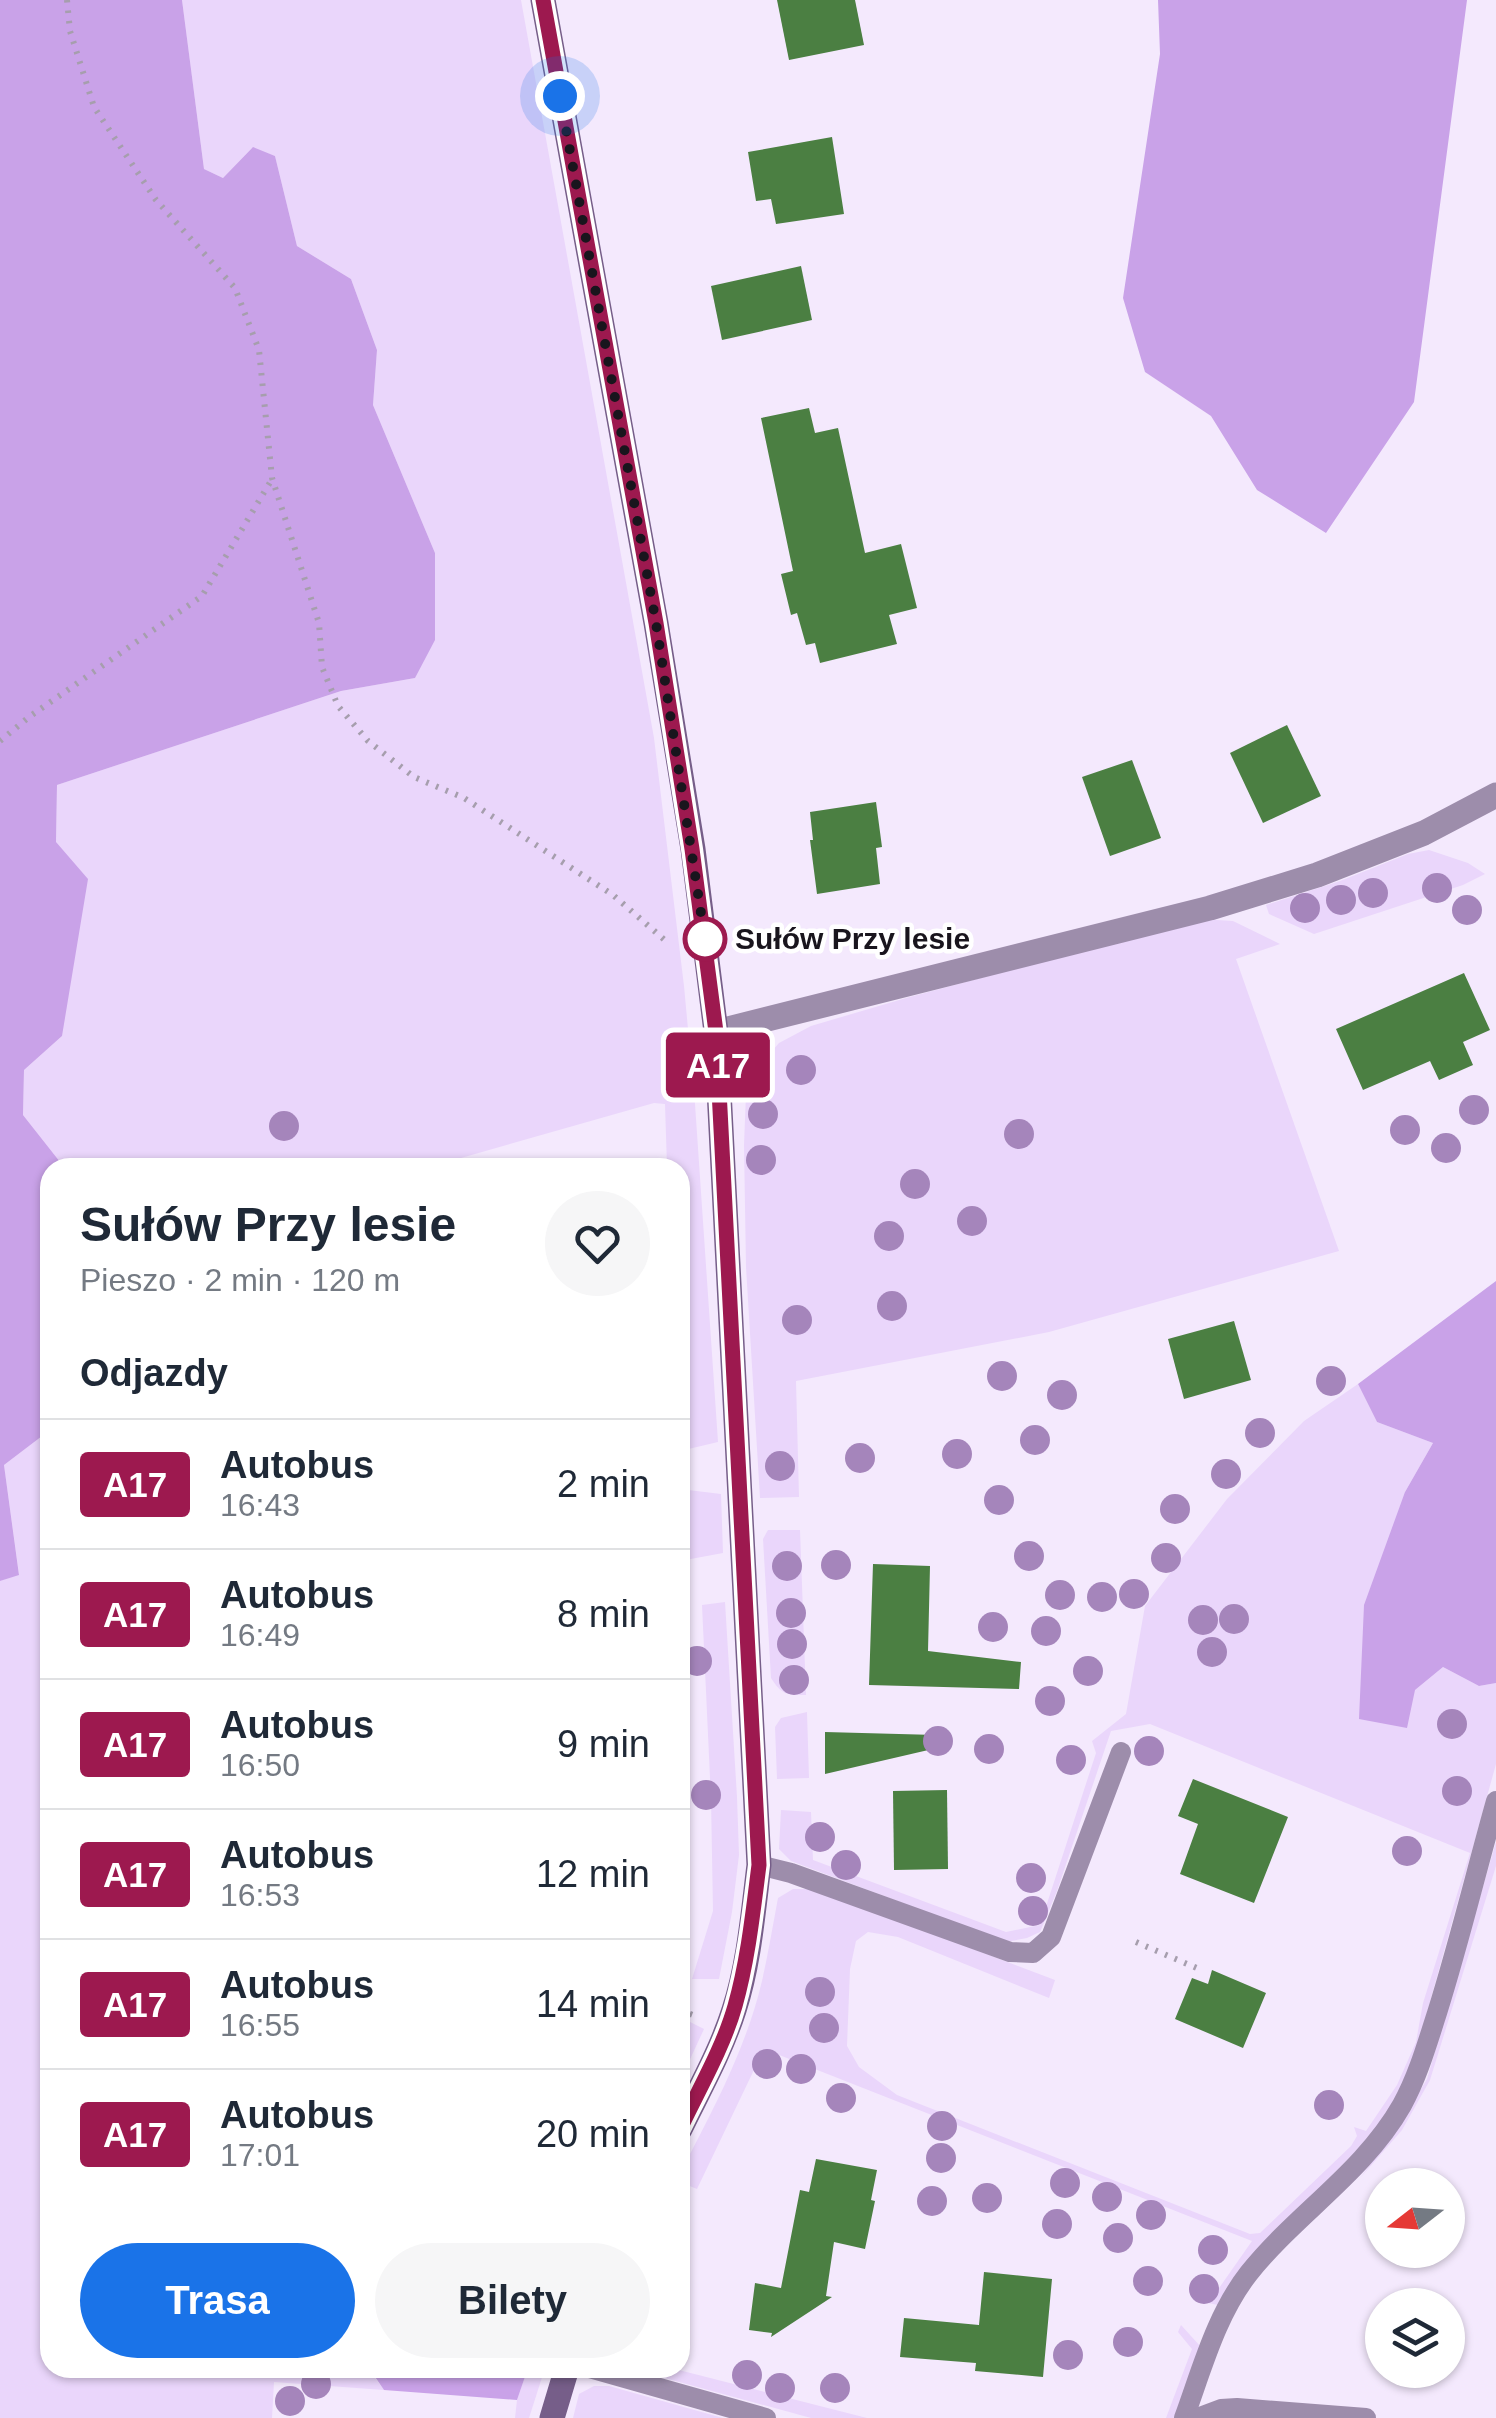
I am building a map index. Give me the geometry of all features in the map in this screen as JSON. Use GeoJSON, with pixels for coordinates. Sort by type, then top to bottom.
{"type":"FeatureCollection","features":[{"type":"Feature","properties":{"kind":"street"},"geometry":{"type":"LineString","coordinates":[[543,0],[656,623],[716,1032],[759,1865],[735,2008],[690,2109]]}},
{"type":"Feature","properties":{"kind":"street"},"geometry":{"type":"LineString","coordinates":[[716,1032],[1238,900],[1424,833],[1496,795]]}},
{"type":"Feature","properties":{"kind":"street"},"geometry":{"type":"LineString","coordinates":[[552,2418],[563,2378]]}},
{"type":"Feature","properties":{"kind":"lane"},"geometry":{"type":"LineString","coordinates":[[759,1865],[1010,1952],[1033,1953],[1051,1938],[1121,1752]]}},
{"type":"Feature","properties":{"kind":"lane"},"geometry":{"type":"LineString","coordinates":[[1184,2418],[1226,2307],[1248,2275],[1373,2146],[1401,2106],[1432,2028],[1496,1801]]}},
{"type":"Feature","properties":{"kind":"lane"},"geometry":{"type":"LineString","coordinates":[[624,2378],[766,2418]]}},
{"type":"Feature","properties":{"kind":"lane"},"geometry":{"type":"LineString","coordinates":[[1197,2418],[1237,2408],[1366,2418]]}},
{"type":"Feature","properties":{"kind":"path"},"geometry":{"type":"LineString","coordinates":[[67,0],[70,31],[94,107],[156,200],[235,288],[259,350],[272,478],[319,623],[322,667],[338,706],[368,741],[414,777],[464,798],[613,895],[710,979]]}},
{"type":"Feature","properties":{"kind":"path"},"geometry":{"type":"LineString","coordinates":[[0,741],[202,596],[272,478]]}},
{"type":"Feature","properties":{"kind":"path"},"geometry":{"type":"LineString","coordinates":[[1136,1942],[1199,1969]]}},
{"type":"Feature","properties":{"kind":"shaded area"},"geometry":{"type":"Polygon","coordinates":[[[0,0],[182,0],[204,169],[223,178],[253,147],[275,156],[297,246],[351,279],[377,350],[373,405],[435,553],[435,640],[415,678],[341,691],[57,785],[56,842],[88,879],[62,1036],[24,1070],[23,1115],[57,1158],[40,1158],[40,1438],[4,1465],[19,1575],[0,1581],[0,0]]]}},
{"type":"Feature","properties":{"kind":"shaded area"},"geometry":{"type":"Polygon","coordinates":[[[182,0],[521,0],[654,738],[695,1104],[718,1442],[690,1449],[690,1158],[667,1158],[665,1104],[654,1103],[461,1158],[57,1158],[23,1115],[24,1070],[62,1036],[57,785],[341,691],[415,678],[435,553],[373,405],[377,350],[351,279],[297,246],[275,156],[252,148],[223,178],[204,169],[182,0]]]}},
{"type":"Feature","properties":{"kind":"shaded area"},"geometry":{"type":"Polygon","coordinates":[[[1158,0],[1467,0],[1414,402],[1326,533],[1257,490],[1211,416],[1145,372],[1123,298],[1160,54],[1158,0]]]}},
{"type":"Feature","properties":{"kind":"shaded area"},"geometry":{"type":"Polygon","coordinates":[[[1429,850],[1468,863],[1485,874],[1463,885],[1314,934],[1269,914],[1266,905],[1429,850]]]}},
{"type":"Feature","properties":{"kind":"shaded area"},"geometry":{"type":"Polygon","coordinates":[[[1201,919],[1233,921],[1280,944],[1236,959],[1339,1251],[1049,1332],[796,1381],[799,1497],[760,1498],[746,1267],[744,1145],[746,1094],[759,1066],[779,1043],[811,1026],[1201,919]]]}},
{"type":"Feature","properties":{"kind":"shaded area"},"geometry":{"type":"Polygon","coordinates":[[[1496,1281],[1496,1683],[1479,1686],[1443,1667],[1415,1690],[1407,1728],[1359,1719],[1364,1605],[1405,1492],[1433,1443],[1377,1422],[1358,1384],[1496,1281]]]}},
{"type":"Feature","properties":{"kind":"shaded area"},"geometry":{"type":"Polygon","coordinates":[[[1358,1384],[1377,1422],[1433,1443],[1405,1492],[1415,1690],[1443,1667],[1479,1686],[1496,1683],[1496,1764],[1415,2056],[1401,2090],[1377,2127],[1262,2245],[1218,2305],[1192,2300],[1210,2301],[1252,2241],[764,2049],[697,2189],[690,2186],[690,2153],[747,2031],[762,1981],[778,1898],[793,1889],[808,1889],[852,1903],[1055,1980],[1049,1998],[898,1937],[868,1932],[856,1941],[850,1969],[847,2046],[859,2067],[897,2095],[1250,2234],[1260,2233],[1351,2146],[1357,2136],[1354,2127],[1366,2131],[1397,2085],[1416,2042],[1423,2003],[1470,1853],[1150,1724],[1111,1731],[1057,1891],[1040,1932],[1027,1938],[1006,1942],[791,1861],[779,1849],[781,1810],[811,1812],[813,1860],[1006,1932],[1040,1925],[1096,1753],[1092,1741],[1126,1714],[1145,1606],[1227,1499],[1304,1421],[1358,1384]]]}},
{"type":"Feature","properties":{"kind":"shaded area"},"geometry":{"type":"Polygon","coordinates":[[[40,1438],[40,2378],[375,2378],[384,2390],[274,2382],[272,2418],[0,2418],[0,1581],[19,1574],[4,1465],[40,1438]]]}},
{"type":"Feature","properties":{"kind":"shaded area"},"geometry":{"type":"Polygon","coordinates":[[[690,1490],[721,1494],[723,1553],[690,1559],[690,1490]]]}},
{"type":"Feature","properties":{"kind":"shaded area"},"geometry":{"type":"Polygon","coordinates":[[[768,1530],[800,1530],[806,1695],[785,1693],[771,1678],[763,1539],[768,1530]]]}},
{"type":"Feature","properties":{"kind":"shaded area"},"geometry":{"type":"Polygon","coordinates":[[[725,1602],[739,1855],[719,1979],[692,1979],[713,1911],[702,1605],[725,1602]]]}},
{"type":"Feature","properties":{"kind":"shaded area"},"geometry":{"type":"Polygon","coordinates":[[[807,1712],[809,1778],[777,1779],[775,1727],[781,1718],[807,1712]]]}},
{"type":"Feature","properties":{"kind":"shaded area"},"geometry":{"type":"Polygon","coordinates":[[[1496,1842],[1496,1866],[1430,2080],[1402,2130],[1368,2168],[1427,2079],[1496,1842]]]}},
{"type":"Feature","properties":{"kind":"shaded area"},"geometry":{"type":"Polygon","coordinates":[[[690,2022],[704,2029],[690,2059],[690,2022]]]}},
{"type":"Feature","properties":{"kind":"shaded area"},"geometry":{"type":"Polygon","coordinates":[[[1181,2325],[1200,2346],[1176,2418],[1166,2418],[1192,2349],[1178,2332],[1181,2325]]]}},
{"type":"Feature","properties":{"kind":"shaded area"},"geometry":{"type":"Polygon","coordinates":[[[690,2373],[867,2418],[811,2418],[665,2378],[690,2378],[690,2373]]]}},
{"type":"Feature","properties":{"kind":"shaded area"},"geometry":{"type":"Polygon","coordinates":[[[376,2378],[525,2378],[517,2400],[384,2390],[376,2378]]]}},
{"type":"Feature","properties":{"kind":"shaded area"},"geometry":{"type":"Polygon","coordinates":[[[525,2378],[542,2378],[529,2418],[515,2418],[525,2378]]]}},
{"type":"Feature","properties":{"kind":"shaded area"},"geometry":{"type":"Polygon","coordinates":[[[594,2386],[609,2386],[723,2418],[573,2418],[579,2394],[594,2386]]]}},
{"type":"Feature","properties":{"kind":"building"},"geometry":{"type":"Polygon","coordinates":[[[777,0],[855,0],[864,45],[789,60],[777,0]]]}},
{"type":"Feature","properties":{"kind":"building"},"geometry":{"type":"Polygon","coordinates":[[[832,137],[844,214],[776,224],[771,199],[756,201],[748,152],[832,137]]]}},
{"type":"Feature","properties":{"kind":"building"},"geometry":{"type":"Polygon","coordinates":[[[801,266],[812,320],[722,340],[711,286],[801,266]]]}},
{"type":"Feature","properties":{"kind":"building"},"geometry":{"type":"Polygon","coordinates":[[[809,408],[815,433],[838,428],[865,553],[901,544],[917,608],[889,615],[897,644],[820,663],[815,643],[806,645],[797,613],[791,615],[781,574],[793,571],[761,418],[809,408]]]}},
{"type":"Feature","properties":{"kind":"building"},"geometry":{"type":"Polygon","coordinates":[[[1287,725],[1321,796],[1263,823],[1230,753],[1287,725]]]}},
{"type":"Feature","properties":{"kind":"building"},"geometry":{"type":"Polygon","coordinates":[[[1132,760],[1161,838],[1110,856],[1082,777],[1132,760]]]}},
{"type":"Feature","properties":{"kind":"building"},"geometry":{"type":"Polygon","coordinates":[[[876,802],[882,847],[876,848],[880,884],[817,894],[810,812],[876,802]]]}},
{"type":"Feature","properties":{"kind":"building"},"geometry":{"type":"Polygon","coordinates":[[[1464,973],[1490,1030],[1463,1042],[1473,1065],[1439,1080],[1430,1061],[1363,1090],[1336,1029],[1464,973]]]}},
{"type":"Feature","properties":{"kind":"building"},"geometry":{"type":"Polygon","coordinates":[[[1234,1321],[1251,1380],[1184,1399],[1168,1339],[1234,1321]]]}},
{"type":"Feature","properties":{"kind":"building"},"geometry":{"type":"Polygon","coordinates":[[[873,1564],[930,1566],[928,1651],[1021,1662],[1019,1689],[869,1685],[873,1564]]]}},
{"type":"Feature","properties":{"kind":"building"},"geometry":{"type":"Polygon","coordinates":[[[825,1732],[936,1735],[937,1748],[825,1774],[825,1732]]]}},
{"type":"Feature","properties":{"kind":"building"},"geometry":{"type":"Polygon","coordinates":[[[1193,1779],[1288,1817],[1254,1903],[1180,1874],[1198,1824],[1178,1816],[1193,1779]]]}},
{"type":"Feature","properties":{"kind":"building"},"geometry":{"type":"Polygon","coordinates":[[[947,1790],[948,1869],[894,1870],[893,1791],[947,1790]]]}},
{"type":"Feature","properties":{"kind":"building"},"geometry":{"type":"Polygon","coordinates":[[[1212,1970],[1266,1993],[1243,2048],[1175,2019],[1192,1978],[1208,1984],[1212,1970]]]}},
{"type":"Feature","properties":{"kind":"building"},"geometry":{"type":"Polygon","coordinates":[[[816,2159],[877,2170],[865,2249],[834,2242],[826,2296],[832,2297],[771,2337],[772,2333],[749,2330],[755,2283],[781,2288],[800,2190],[809,2192],[816,2159]]]}},
{"type":"Feature","properties":{"kind":"building"},"geometry":{"type":"Polygon","coordinates":[[[984,2272],[1052,2279],[1043,2377],[975,2371],[976,2363],[900,2357],[904,2318],[979,2325],[984,2272]]]}},
{"type":"Feature","properties":{"kind":"bus line","name":"A17"},"geometry":{"type":"LineString","coordinates":[[543,0],[656,623],[716,1032],[759,1865],[735,2008],[690,2109]]}},
{"type":"Feature","properties":{"kind":"place","name":"Sułów Przy lesie"},"geometry":{"type":"Point","coordinates":[705,939]}},
{"type":"Feature","properties":{"kind":"route"},"geometry":{"type":"LineString","coordinates":[[560,96],[656,623],[705,939]]}}]}
